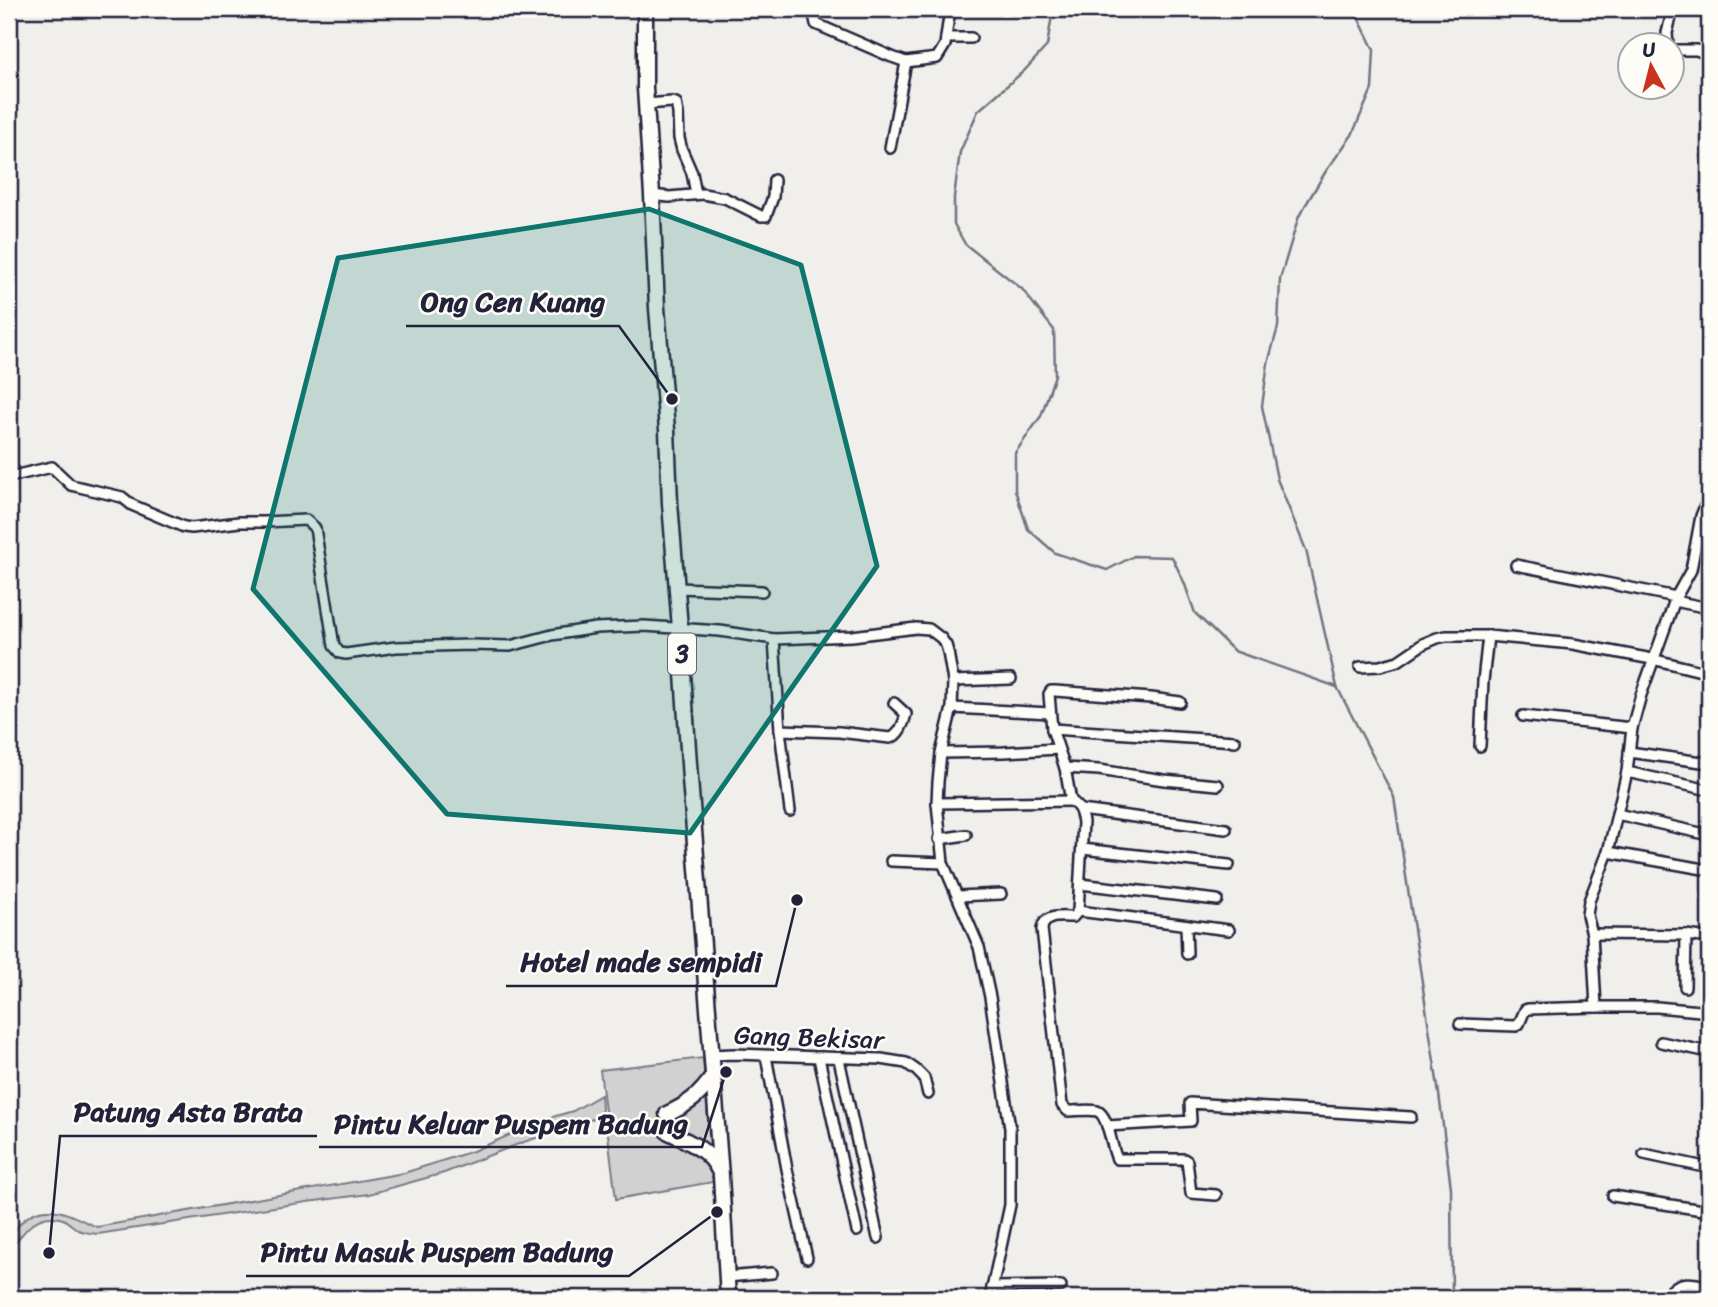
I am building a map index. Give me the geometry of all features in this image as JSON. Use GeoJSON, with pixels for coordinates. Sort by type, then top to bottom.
{"type":"FeatureCollection","features":[{"type":"Feature","properties":{"kind":"highway","name":"3"},"geometry":{"type":"LineString","coordinates":[[645,9],[646,104],[657,308],[728,1298]]}},
{"type":"Feature","properties":{"kind":"highway"},"geometry":{"type":"LineString","coordinates":[[667,1114],[694,1099],[713,1076]]}},
{"type":"Feature","properties":{"kind":"highway"},"geometry":{"type":"LineString","coordinates":[[667,1131],[706,1153],[716,1164],[721,1176]]}},
{"type":"Feature","properties":{"kind":"street"},"geometry":{"type":"LineString","coordinates":[[780,9],[812,10],[816,24],[906,62],[937,58],[945,44],[950,9]]}},
{"type":"Feature","properties":{"kind":"street"},"geometry":{"type":"LineString","coordinates":[[1667,32],[1674,9]]}},
{"type":"Feature","properties":{"kind":"street"},"geometry":{"type":"LineString","coordinates":[[946,38],[971,38]]}},
{"type":"Feature","properties":{"kind":"street"},"geometry":{"type":"LineString","coordinates":[[1686,50],[1709,54]]}},
{"type":"Feature","properties":{"kind":"street"},"geometry":{"type":"LineString","coordinates":[[890,148],[906,62]]}},
{"type":"Feature","properties":{"kind":"street"},"geometry":{"type":"LineString","coordinates":[[646,104],[676,103],[679,138],[692,173],[696,194]]}},
{"type":"Feature","properties":{"kind":"street"},"geometry":{"type":"LineString","coordinates":[[652,195],[669,197],[703,194],[725,198],[751,212],[766,216],[774,197],[774,180]]}},
{"type":"Feature","properties":{"kind":"street"},"geometry":{"type":"LineString","coordinates":[[9,477],[52,467],[71,485],[122,497],[132,505],[184,527],[306,520],[314,528],[334,646],[340,653],[397,648],[510,646],[552,635],[596,628],[644,626],[720,631],[774,639],[852,636],[916,628],[929,629],[941,638],[946,645],[953,681],[952,708],[941,753],[937,803],[939,839],[943,863],[979,947],[990,997],[1010,1128],[1010,1205],[990,1298]]}},
{"type":"Feature","properties":{"kind":"street"},"geometry":{"type":"LineString","coordinates":[[1596,1007],[1592,934],[1587,915],[1589,901],[1608,852],[1626,772],[1632,728],[1652,659],[1675,599],[1691,570],[1701,516],[1709,496]]}},
{"type":"Feature","properties":{"kind":"street"},"geometry":{"type":"LineString","coordinates":[[1516,565],[1709,608]]}},
{"type":"Feature","properties":{"kind":"street"},"geometry":{"type":"LineString","coordinates":[[677,588],[762,591]]}},
{"type":"Feature","properties":{"kind":"street"},"geometry":{"type":"LineString","coordinates":[[1480,746],[1488,636]]}},
{"type":"Feature","properties":{"kind":"street"},"geometry":{"type":"LineString","coordinates":[[1360,667],[1380,666],[1398,661],[1423,643],[1437,638],[1488,636],[1573,644],[1709,673]]}},
{"type":"Feature","properties":{"kind":"street"},"geometry":{"type":"LineString","coordinates":[[774,639],[780,730],[790,811]]}},
{"type":"Feature","properties":{"kind":"street"},"geometry":{"type":"LineString","coordinates":[[953,681],[1011,679]]}},
{"type":"Feature","properties":{"kind":"street"},"geometry":{"type":"LineString","coordinates":[[1071,801],[1065,768],[1052,729],[1051,691],[1180,702]]}},
{"type":"Feature","properties":{"kind":"street"},"geometry":{"type":"LineString","coordinates":[[780,730],[839,732],[890,738],[898,733],[906,716],[894,703]]}},
{"type":"Feature","properties":{"kind":"street"},"geometry":{"type":"LineString","coordinates":[[952,708],[1050,713]]}},
{"type":"Feature","properties":{"kind":"street"},"geometry":{"type":"LineString","coordinates":[[1523,716],[1632,728]]}},
{"type":"Feature","properties":{"kind":"street"},"geometry":{"type":"LineString","coordinates":[[1052,729],[1235,741]]}},
{"type":"Feature","properties":{"kind":"street"},"geometry":{"type":"LineString","coordinates":[[941,753],[1058,749]]}},
{"type":"Feature","properties":{"kind":"street"},"geometry":{"type":"LineString","coordinates":[[1629,752],[1709,763]]}},
{"type":"Feature","properties":{"kind":"street"},"geometry":{"type":"LineString","coordinates":[[1065,768],[1218,785]]}},
{"type":"Feature","properties":{"kind":"street"},"geometry":{"type":"LineString","coordinates":[[1626,772],[1709,790]]}},
{"type":"Feature","properties":{"kind":"street"},"geometry":{"type":"LineString","coordinates":[[937,803],[1071,801],[1077,804],[1083,822],[1076,914]]}},
{"type":"Feature","properties":{"kind":"street"},"geometry":{"type":"LineString","coordinates":[[1080,810],[1226,829]]}},
{"type":"Feature","properties":{"kind":"street"},"geometry":{"type":"LineString","coordinates":[[1617,814],[1709,835]]}},
{"type":"Feature","properties":{"kind":"street"},"geometry":{"type":"LineString","coordinates":[[939,839],[966,835]]}},
{"type":"Feature","properties":{"kind":"street"},"geometry":{"type":"LineString","coordinates":[[1082,849],[1229,865]]}},
{"type":"Feature","properties":{"kind":"street"},"geometry":{"type":"LineString","coordinates":[[1608,852],[1703,869]]}},
{"type":"Feature","properties":{"kind":"street"},"geometry":{"type":"LineString","coordinates":[[891,861],[943,863]]}},
{"type":"Feature","properties":{"kind":"street"},"geometry":{"type":"LineString","coordinates":[[1080,884],[1217,900]]}},
{"type":"Feature","properties":{"kind":"street"},"geometry":{"type":"LineString","coordinates":[[958,896],[1001,894]]}},
{"type":"Feature","properties":{"kind":"street"},"geometry":{"type":"LineString","coordinates":[[1216,1195],[1191,1192],[1187,1161],[1184,1159],[1117,1159],[1101,1114],[1097,1111],[1068,1111],[1062,1105],[1042,924],[1053,917],[1076,914],[1229,930]]}},
{"type":"Feature","properties":{"kind":"street"},"geometry":{"type":"LineString","coordinates":[[1186,925],[1187,954]]}},
{"type":"Feature","properties":{"kind":"street"},"geometry":{"type":"LineString","coordinates":[[1592,934],[1686,935],[1709,938]]}},
{"type":"Feature","properties":{"kind":"street"},"geometry":{"type":"LineString","coordinates":[[1685,987],[1686,935]]}},
{"type":"Feature","properties":{"kind":"street"},"geometry":{"type":"LineString","coordinates":[[1460,1024],[1516,1026],[1525,1010],[1596,1007],[1700,1011]]}},
{"type":"Feature","properties":{"kind":"street"},"geometry":{"type":"LineString","coordinates":[[1661,1042],[1709,1052]]}},
{"type":"Feature","properties":{"kind":"street","name":"Gang Bekisar"},"geometry":{"type":"LineString","coordinates":[[711,1055],[881,1059],[906,1063],[924,1078],[928,1094]]}},
{"type":"Feature","properties":{"kind":"street"},"geometry":{"type":"LineString","coordinates":[[766,1056],[807,1258]]}},
{"type":"Feature","properties":{"kind":"street"},"geometry":{"type":"LineString","coordinates":[[820,1058],[857,1231]]}},
{"type":"Feature","properties":{"kind":"street"},"geometry":{"type":"LineString","coordinates":[[839,1059],[878,1238]]}},
{"type":"Feature","properties":{"kind":"street"},"geometry":{"type":"LineString","coordinates":[[1107,1126],[1191,1121],[1190,1103],[1411,1117]]}},
{"type":"Feature","properties":{"kind":"street"},"geometry":{"type":"LineString","coordinates":[[1644,1154],[1709,1168]]}},
{"type":"Feature","properties":{"kind":"street"},"geometry":{"type":"LineString","coordinates":[[1613,1196],[1709,1211]]}},
{"type":"Feature","properties":{"kind":"street"},"geometry":{"type":"LineString","coordinates":[[727,1277],[772,1273]]}},
{"type":"Feature","properties":{"kind":"street"},"geometry":{"type":"LineString","coordinates":[[1672,1290],[1682,1283],[1709,1286]]}},
{"type":"Feature","properties":{"kind":"street"},"geometry":{"type":"LineString","coordinates":[[992,1287],[1061,1286]]}},
{"type":"Feature","properties":{"kind":"highlighted area"},"geometry":{"type":"Polygon","coordinates":[[[649,209],[801,265],[877,566],[690,833],[447,814],[253,589],[338,258],[649,209]]]}},
{"type":"Feature","properties":{"kind":"shaded area"},"geometry":{"type":"Polygon","coordinates":[[[703,1058],[713,1182],[616,1199],[600,1070],[703,1058]]]}},
{"type":"Feature","properties":{"kind":"shaded area"},"geometry":{"type":"Polygon","coordinates":[[[601,1095],[602,1109],[599,1117],[444,1173],[369,1194],[98,1234],[79,1230],[63,1219],[45,1218],[31,1225],[9,1251],[10,1240],[16,1229],[27,1217],[37,1212],[56,1211],[97,1227],[404,1173],[473,1151],[549,1118],[573,1111],[601,1095]]]}},
{"type":"Feature","properties":{"kind":"waterway"},"geometry":{"type":"LineString","coordinates":[[1053,9],[1047,46],[1025,70],[978,111],[960,152],[954,197],[954,224],[965,244],[1022,289],[1054,330],[1055,375],[1041,416],[1015,453],[1015,490],[1028,529],[1055,553],[1107,570],[1134,556],[1172,557],[1195,613],[1234,651],[1337,687]]}},
{"type":"Feature","properties":{"kind":"waterway"},"geometry":{"type":"LineString","coordinates":[[1354,9],[1374,50],[1372,89],[1352,135],[1299,216],[1280,279],[1278,327],[1268,363],[1262,406],[1277,479],[1306,550],[1337,687],[1394,797],[1451,1188],[1452,1298]]}},
{"type":"Feature","properties":{"kind":"place","name":"Ong Cen Kuang"},"geometry":{"type":"Point","coordinates":[672,399]}},
{"type":"Feature","properties":{"kind":"place","name":"Hotel made sempidi"},"geometry":{"type":"Point","coordinates":[797,900]}},
{"type":"Feature","properties":{"kind":"place","name":"Pintu Keluar Puspem Badung"},"geometry":{"type":"Point","coordinates":[726,1072]}},
{"type":"Feature","properties":{"kind":"place","name":"Pintu Masuk Puspem Badung"},"geometry":{"type":"Point","coordinates":[717,1212]}},
{"type":"Feature","properties":{"kind":"place","name":"Patung Asta Brata"},"geometry":{"type":"Point","coordinates":[49,1253]}}]}
